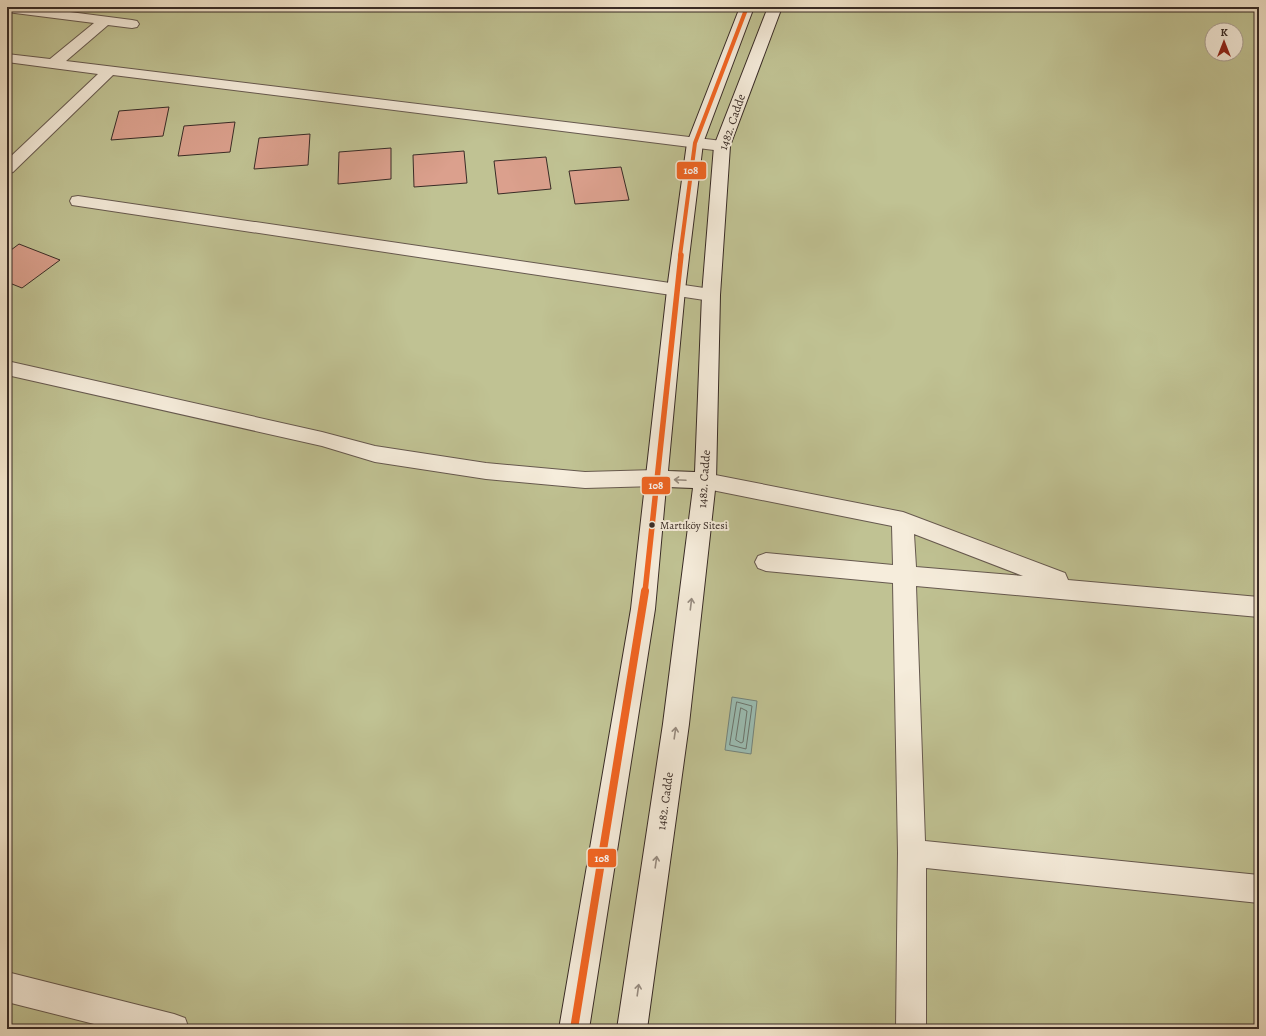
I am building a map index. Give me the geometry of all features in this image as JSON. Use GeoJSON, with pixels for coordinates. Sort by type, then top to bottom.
{"type":"FeatureCollection","features":[{"type":"Feature","properties":{"kind":"street"},"geometry":{"type":"LineString","coordinates":[[574,1029],[643,609],[676,290],[695,143],[747,7]]}},
{"type":"Feature","properties":{"kind":"street","name":"1482. Cadde"},"geometry":{"type":"LineString","coordinates":[[632,1029],[677,717],[705,481],[710,369],[711,295],[722,146],[775,7]]}},
{"type":"Feature","properties":{"kind":"street"},"geometry":{"type":"LineString","coordinates":[[7,8],[132,24]]}},
{"type":"Feature","properties":{"kind":"street"},"geometry":{"type":"LineString","coordinates":[[53,64],[104,21]]}},
{"type":"Feature","properties":{"kind":"street"},"geometry":{"type":"LineString","coordinates":[[7,58],[722,146]]}},
{"type":"Feature","properties":{"kind":"street"},"geometry":{"type":"LineString","coordinates":[[7,169],[109,71]]}},
{"type":"Feature","properties":{"kind":"street"},"geometry":{"type":"LineString","coordinates":[[78,201],[711,295]]}},
{"type":"Feature","properties":{"kind":"street"},"geometry":{"type":"LineString","coordinates":[[7,368],[322,439],[375,454],[486,472],[554,478],[585,480],[656,478],[705,481],[903,520],[1078,589]]}},
{"type":"Feature","properties":{"kind":"street"},"geometry":{"type":"LineString","coordinates":[[903,520],[912,853],[911,1029]]}},
{"type":"Feature","properties":{"kind":"street"},"geometry":{"type":"LineString","coordinates":[[766,562],[904,576],[1078,589],[1259,607]]}},
{"type":"Feature","properties":{"kind":"street"},"geometry":{"type":"LineString","coordinates":[[912,853],[1259,889]]}},
{"type":"Feature","properties":{"kind":"street"},"geometry":{"type":"LineString","coordinates":[[7,987],[174,1029]]}},
{"type":"Feature","properties":{"kind":"green space"},"geometry":{"type":"Polygon","coordinates":[[[7,7],[1259,7],[1259,1029],[7,1029],[7,7]]]}},
{"type":"Feature","properties":{"kind":"water"},"geometry":{"type":"Polygon","coordinates":[[[732,697],[757,701],[751,754],[725,750],[732,697]]]}},
{"type":"Feature","properties":{"kind":"building"},"geometry":{"type":"Polygon","coordinates":[[[169,107],[163,136],[111,140],[119,111],[169,107]]]}},
{"type":"Feature","properties":{"kind":"building"},"geometry":{"type":"Polygon","coordinates":[[[235,122],[230,152],[178,156],[184,126],[235,122]]]}},
{"type":"Feature","properties":{"kind":"building"},"geometry":{"type":"Polygon","coordinates":[[[310,134],[308,165],[254,169],[259,138],[310,134]]]}},
{"type":"Feature","properties":{"kind":"building"},"geometry":{"type":"Polygon","coordinates":[[[391,148],[391,179],[338,184],[339,152],[391,148]]]}},
{"type":"Feature","properties":{"kind":"building"},"geometry":{"type":"Polygon","coordinates":[[[464,151],[467,183],[414,187],[413,155],[464,151]]]}},
{"type":"Feature","properties":{"kind":"building"},"geometry":{"type":"Polygon","coordinates":[[[546,157],[551,189],[498,194],[494,161],[546,157]]]}},
{"type":"Feature","properties":{"kind":"building"},"geometry":{"type":"Polygon","coordinates":[[[621,167],[629,200],[575,204],[569,171],[621,167]]]}},
{"type":"Feature","properties":{"kind":"building"},"geometry":{"type":"Polygon","coordinates":[[[19,244],[60,260],[22,288],[7,282],[7,253],[19,244]]]}},
{"type":"Feature","properties":{"kind":"transit line","name":"108"},"geometry":{"type":"LineString","coordinates":[[574,1029],[643,609],[676,290],[695,143],[747,7]]}},
{"type":"Feature","properties":{"kind":"place","name":"Martıköy Sitesi"},"geometry":{"type":"Point","coordinates":[652,525]}}]}
